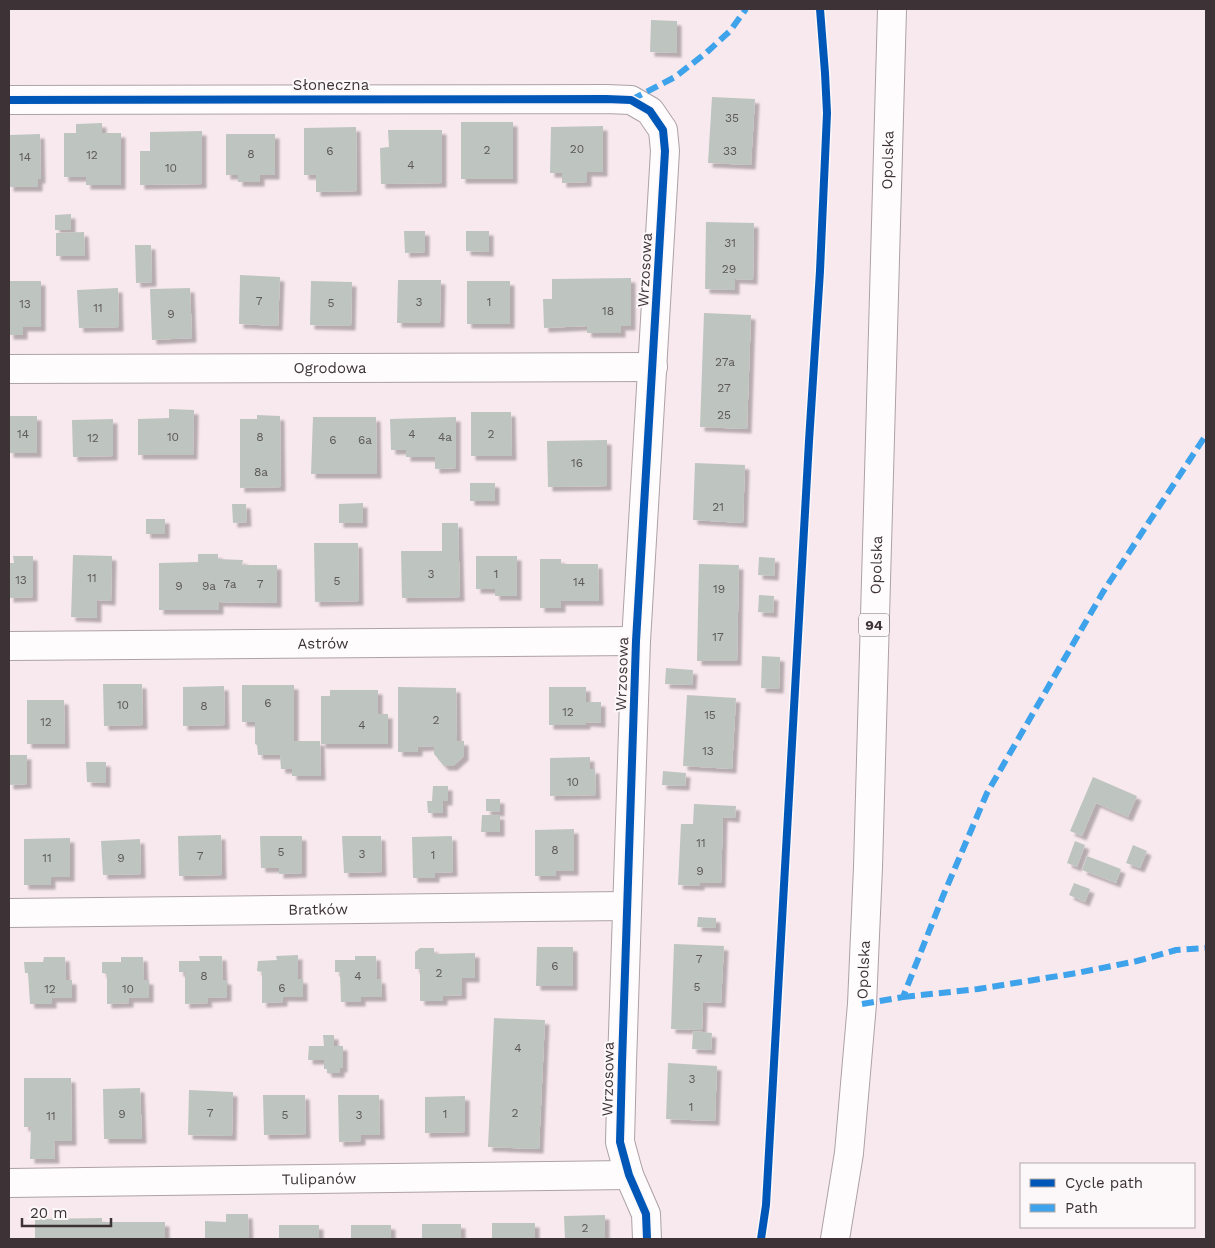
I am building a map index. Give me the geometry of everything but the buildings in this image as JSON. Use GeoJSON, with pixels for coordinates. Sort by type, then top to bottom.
{"type":"FeatureCollection","features":[{"type":"Feature","properties":{"kind":"street","name":"Opolska"},"geometry":{"type":"LineString","coordinates":[[835,1239],[849,1153],[862,1004],[868,857],[892,9]]}},
{"type":"Feature","properties":{"kind":"street","name":"Słoneczna"},"geometry":{"type":"LineString","coordinates":[[9,100],[606,99],[631,100],[650,111]]}},
{"type":"Feature","properties":{"kind":"street","name":"Wrzosowa"},"geometry":{"type":"LineString","coordinates":[[647,1239],[646,1214],[629,1175],[620,1142],[636,641],[665,151],[663,130],[650,111]]}},
{"type":"Feature","properties":{"kind":"street","name":"Ogrodowa"},"geometry":{"type":"LineString","coordinates":[[9,369],[653,367]]}},
{"type":"Feature","properties":{"kind":"street","name":"Astrów"},"geometry":{"type":"LineString","coordinates":[[9,646],[636,641]]}},
{"type":"Feature","properties":{"kind":"street","name":"Bratków"},"geometry":{"type":"LineString","coordinates":[[9,913],[627,906]]}},
{"type":"Feature","properties":{"kind":"street","name":"Tulipanów"},"geometry":{"type":"LineString","coordinates":[[9,1183],[629,1175]]}},
{"type":"Feature","properties":{"kind":"marked path"},"geometry":{"type":"LineString","coordinates":[[631,100],[675,77],[706,53],[730,31],[746,9]]}},
{"type":"Feature","properties":{"kind":"marked path"},"geometry":{"type":"LineString","coordinates":[[862,1004],[903,997],[987,793],[1103,592],[1206,435]]}},
{"type":"Feature","properties":{"kind":"marked path"},"geometry":{"type":"LineString","coordinates":[[903,997],[978,989],[1077,973],[1137,961],[1176,950],[1206,948]]}},
{"type":"Feature","properties":{"kind":"cycle path"},"geometry":{"type":"LineString","coordinates":[[761,1239],[766,1205],[820,271],[827,113],[820,9]]}},
{"type":"Feature","properties":{"kind":"cycle path"},"geometry":{"type":"LineString","coordinates":[[9,100],[631,100],[650,111],[663,130],[665,151],[636,641],[620,1142],[629,1175],[646,1214],[647,1239]]}}]}
